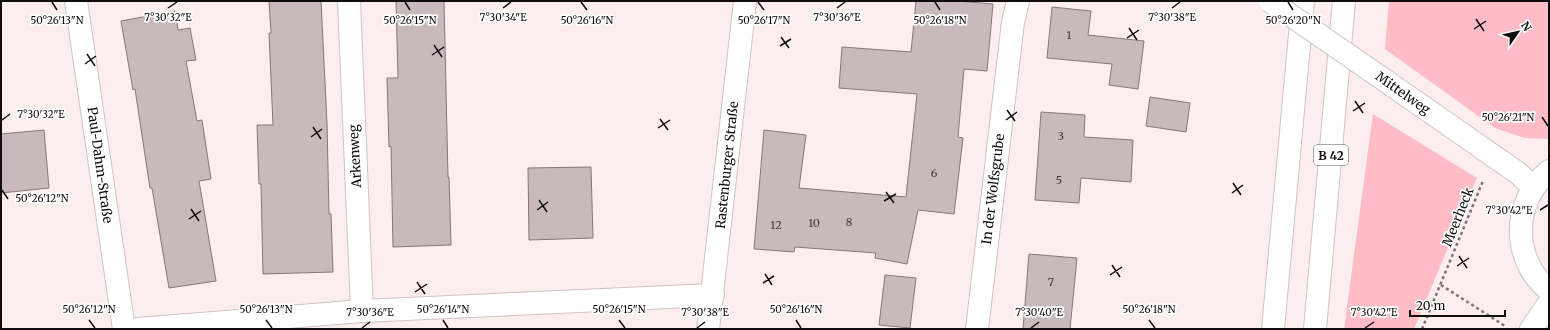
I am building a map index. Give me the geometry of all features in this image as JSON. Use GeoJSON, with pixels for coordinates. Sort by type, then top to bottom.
{"type":"FeatureCollection","features":[{"type":"Feature","properties":{"kind":"main road","name":"Paul-Dahm-Straße"},"geometry":{"type":"LineString","coordinates":[[76,1],[124,329]]}},
{"type":"Feature","properties":{"kind":"main road","name":"Arkenweg"},"geometry":{"type":"LineString","coordinates":[[349,1],[362,311]]}},
{"type":"Feature","properties":{"kind":"main road","name":"Rastenburger Straße"},"geometry":{"type":"LineString","coordinates":[[708,329],[745,1]]}},
{"type":"Feature","properties":{"kind":"main road","name":"In der Wolfsgrube"},"geometry":{"type":"LineString","coordinates":[[976,329],[1013,22],[1018,1]]}},
{"type":"Feature","properties":{"kind":"main road","name":"Mittelweg"},"geometry":{"type":"LineString","coordinates":[[1270,1],[1494,156],[1518,173],[1533,187]]}},
{"type":"Feature","properties":{"kind":"main road"},"geometry":{"type":"LineString","coordinates":[[1273,329],[1303,1]]}},
{"type":"Feature","properties":{"kind":"main road","name":"B 42"},"geometry":{"type":"LineString","coordinates":[[1315,329],[1344,1]]}},
{"type":"Feature","properties":{"kind":"main road"},"geometry":{"type":"LineString","coordinates":[[1549,171],[1533,187],[1526,201],[1520,231],[1521,246],[1526,260],[1533,274],[1549,290]]}},
{"type":"Feature","properties":{"kind":"main road"},"geometry":{"type":"LineString","coordinates":[[138,329],[362,311],[713,294]]}},
{"type":"Feature","properties":{"kind":"main road"},"geometry":{"type":"LineString","coordinates":[[1531,329],[1549,303]]}},
{"type":"Feature","properties":{"kind":"path","name":"Meerheck"},"geometry":{"type":"LineString","coordinates":[[1422,329],[1494,156]]}},
{"type":"Feature","properties":{"kind":"path"},"geometry":{"type":"LineString","coordinates":[[1441,285],[1509,329]]}},
{"type":"Feature","properties":{"kind":"shaded area"},"geometry":{"type":"Polygon","coordinates":[[[1389,1],[1549,1],[1549,139],[1525,138],[1495,128],[1385,49],[1389,1]]]}},
{"type":"Feature","properties":{"kind":"shaded area"},"geometry":{"type":"Polygon","coordinates":[[[1373,114],[1477,178],[1414,329],[1344,329],[1373,114]]]}},
{"type":"Feature","properties":{"kind":"building"},"geometry":{"type":"Polygon","coordinates":[[[269,1],[321,1],[327,123],[329,214],[331,214],[333,272],[263,274],[261,184],[259,184],[257,125],[273,125],[269,1]]]}},
{"type":"Feature","properties":{"kind":"building"},"geometry":{"type":"Polygon","coordinates":[[[396,1],[444,1],[451,245],[393,247],[391,146],[389,147],[387,78],[398,78],[396,1]]]}},
{"type":"Feature","properties":{"kind":"building"},"geometry":{"type":"Polygon","coordinates":[[[916,1],[958,1],[993,4],[987,71],[964,69],[958,137],[963,138],[954,214],[918,210],[907,264],[875,258],[876,253],[795,247],[794,252],[754,249],[764,130],[806,135],[799,188],[906,197],[917,94],[839,88],[842,47],[911,52],[916,1]]]}},
{"type":"Feature","properties":{"kind":"building"},"geometry":{"type":"Polygon","coordinates":[[[1052,7],[1091,11],[1088,35],[1144,41],[1138,89],[1109,85],[1112,64],[1047,58],[1052,7]]]}},
{"type":"Feature","properties":{"kind":"building"},"geometry":{"type":"Polygon","coordinates":[[[175,11],[178,30],[190,28],[196,60],[186,61],[197,121],[202,120],[211,179],[199,181],[216,281],[169,288],[152,188],[150,188],[135,89],[133,90],[121,21],[175,11]]]}},
{"type":"Feature","properties":{"kind":"building"},"geometry":{"type":"Polygon","coordinates":[[[1150,97],[1190,103],[1186,132],[1146,126],[1150,97]]]}},
{"type":"Feature","properties":{"kind":"building"},"geometry":{"type":"Polygon","coordinates":[[[1041,112],[1085,115],[1084,137],[1133,140],[1131,182],[1081,178],[1079,203],[1035,200],[1041,112]]]}},
{"type":"Feature","properties":{"kind":"building"},"geometry":{"type":"Polygon","coordinates":[[[44,130],[49,188],[1,193],[1,134],[44,130]]]}},
{"type":"Feature","properties":{"kind":"building"},"geometry":{"type":"Polygon","coordinates":[[[591,167],[593,238],[529,240],[528,168],[591,167]]]}},
{"type":"Feature","properties":{"kind":"building"},"geometry":{"type":"Polygon","coordinates":[[[1029,254],[1077,258],[1070,329],[1023,329],[1029,254]]]}},
{"type":"Feature","properties":{"kind":"building"},"geometry":{"type":"Polygon","coordinates":[[[885,275],[916,278],[910,328],[879,325],[885,275]]]}}]}
